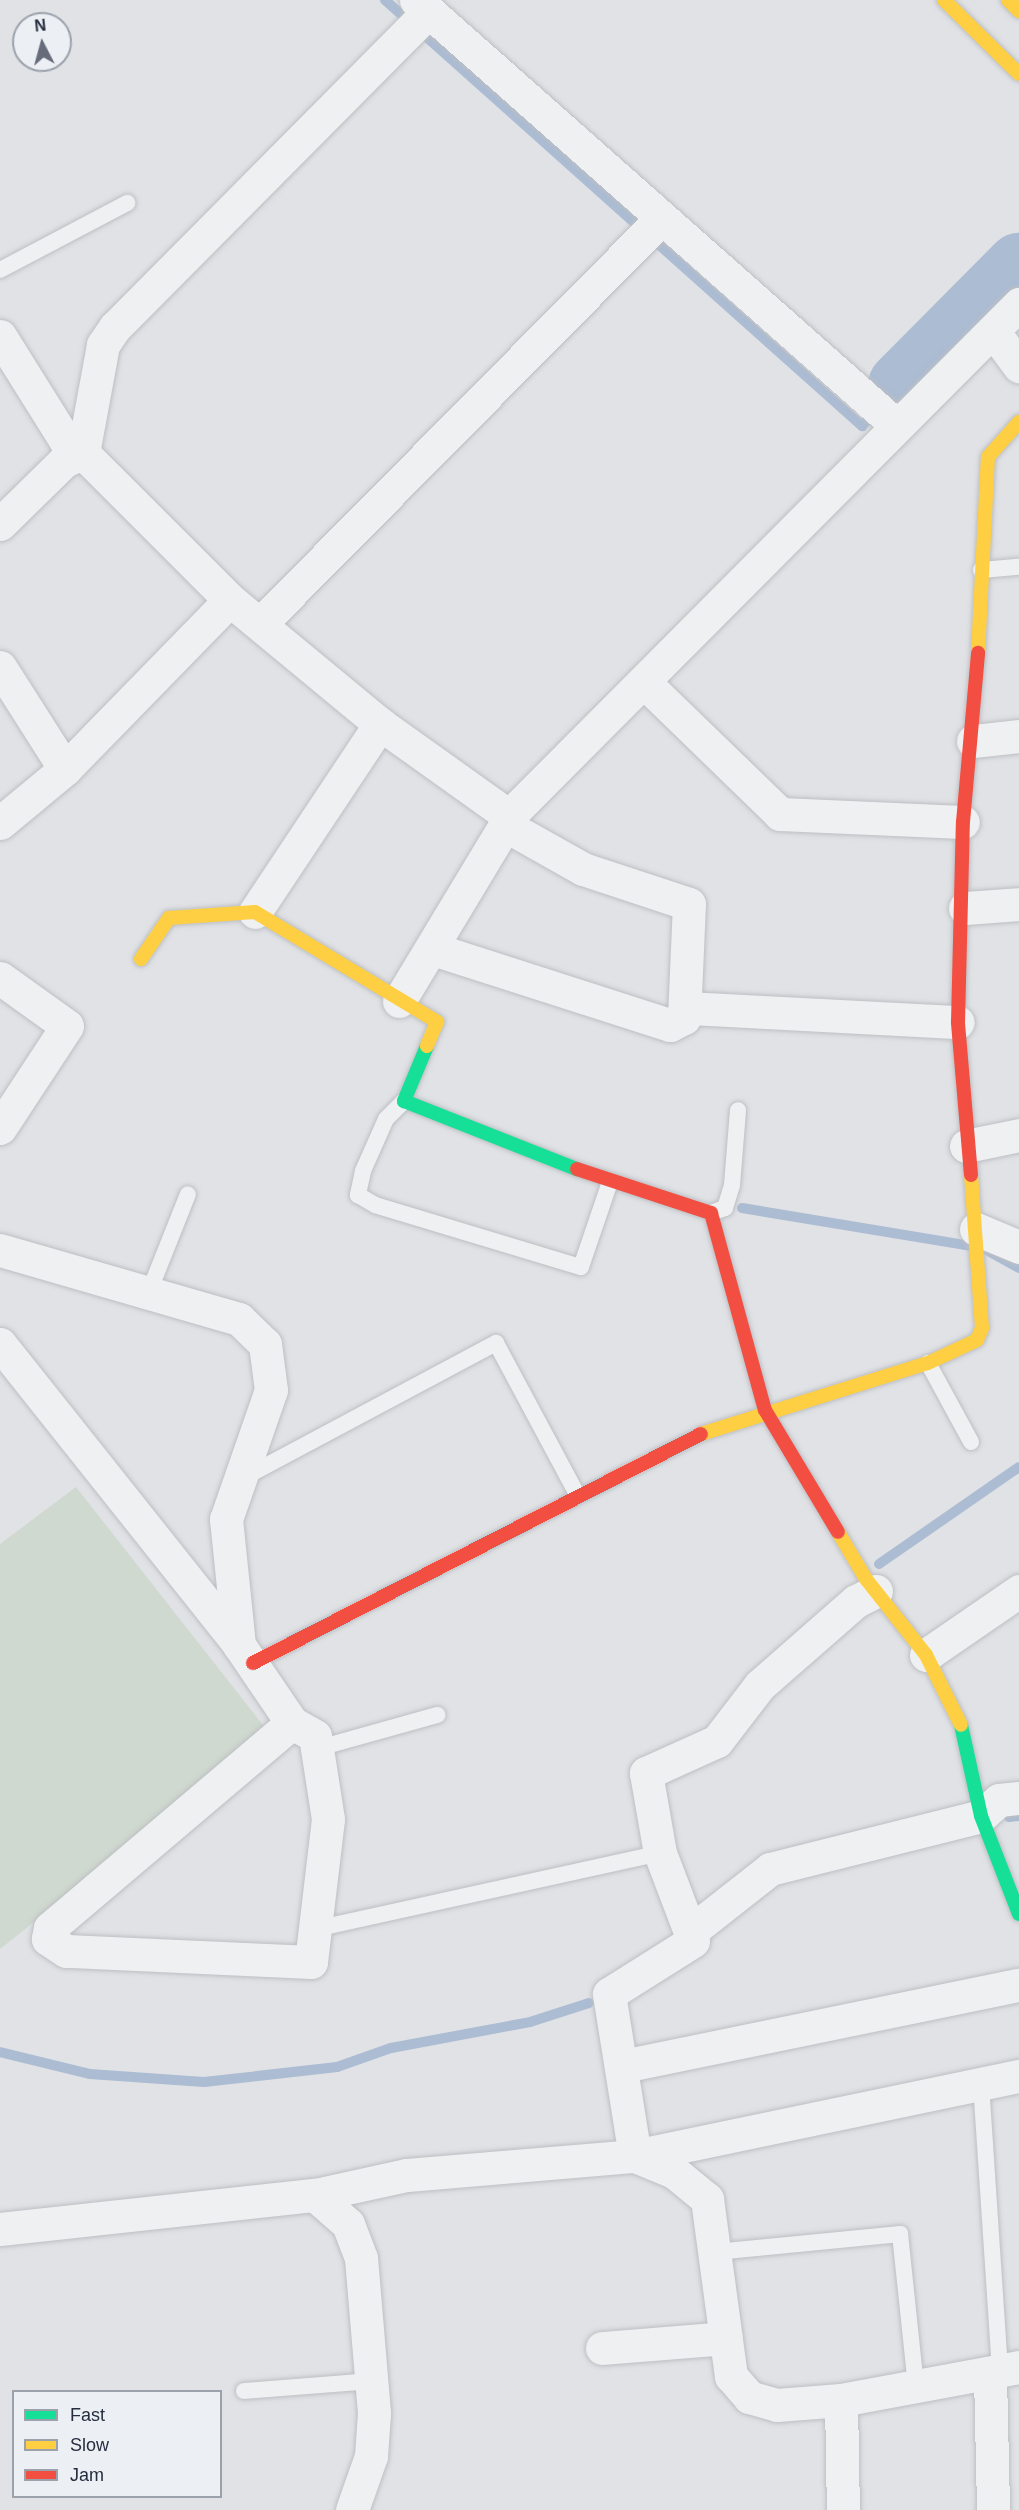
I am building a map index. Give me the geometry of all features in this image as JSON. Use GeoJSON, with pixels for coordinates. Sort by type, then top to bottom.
{"type":"FeatureCollection","features":[{"type":"Feature","properties":{"kind":"street"},"geometry":{"type":"LineString","coordinates":[[944,0],[1019,74]]}},
{"type":"Feature","properties":{"kind":"street"},"geometry":{"type":"LineString","coordinates":[[1008,0],[1019,11]]}},
{"type":"Feature","properties":{"kind":"street"},"geometry":{"type":"LineString","coordinates":[[83,453],[104,345],[115,327],[423,6],[896,425]]}},
{"type":"Feature","properties":{"kind":"street"},"geometry":{"type":"LineString","coordinates":[[262,622],[661,219]]}},
{"type":"Feature","properties":{"kind":"street"},"geometry":{"type":"LineString","coordinates":[[399,1001],[433,949],[507,820],[645,683],[896,425],[1019,304]]}},
{"type":"Feature","properties":{"kind":"street"},"geometry":{"type":"LineString","coordinates":[[993,331],[1019,366]]}},
{"type":"Feature","properties":{"kind":"street"},"geometry":{"type":"LineString","coordinates":[[0,336],[65,440],[83,453],[230,600],[262,622],[380,724],[507,820],[583,869],[689,904],[688,1008],[684,1018],[670,1025],[433,949]]}},
{"type":"Feature","properties":{"kind":"street"},"geometry":{"type":"LineString","coordinates":[[246,1654],[712,1428],[968,1348],[980,1334],[976,1229],[966,1146],[958,1022],[965,908],[963,822],[973,741],[988,457],[1019,422]]}},
{"type":"Feature","properties":{"kind":"street"},"geometry":{"type":"LineString","coordinates":[[0,524],[64,461],[83,453]]}},
{"type":"Feature","properties":{"kind":"street"},"geometry":{"type":"LineString","coordinates":[[0,823],[65,769],[230,600]]}},
{"type":"Feature","properties":{"kind":"street"},"geometry":{"type":"LineString","coordinates":[[0,667],[65,769]]}},
{"type":"Feature","properties":{"kind":"street"},"geometry":{"type":"LineString","coordinates":[[645,683],[780,814],[963,822]]}},
{"type":"Feature","properties":{"kind":"street"},"geometry":{"type":"LineString","coordinates":[[255,912],[380,724]]}},
{"type":"Feature","properties":{"kind":"street"},"geometry":{"type":"LineString","coordinates":[[973,741],[1019,736]]}},
{"type":"Feature","properties":{"kind":"street"},"geometry":{"type":"LineString","coordinates":[[965,908],[1019,904]]}},
{"type":"Feature","properties":{"kind":"street"},"geometry":{"type":"LineString","coordinates":[[141,959],[169,918],[255,912],[437,1022],[404,1101],[610,1182],[711,1213],[765,1410],[876,1591],[926,1655],[962,1726],[981,1816],[1019,1914]]}},
{"type":"Feature","properties":{"kind":"street"},"geometry":{"type":"LineString","coordinates":[[0,978],[67,1026],[0,1128]]}},
{"type":"Feature","properties":{"kind":"street"},"geometry":{"type":"LineString","coordinates":[[688,1008],[958,1022]]}},
{"type":"Feature","properties":{"kind":"street"},"geometry":{"type":"LineString","coordinates":[[966,1146],[1019,1135]]}},
{"type":"Feature","properties":{"kind":"street"},"geometry":{"type":"LineString","coordinates":[[976,1229],[1019,1247]]}},
{"type":"Feature","properties":{"kind":"street"},"geometry":{"type":"LineString","coordinates":[[0,1250],[239,1319],[265,1344],[271,1390],[226,1519],[246,1654]]}},
{"type":"Feature","properties":{"kind":"street"},"geometry":{"type":"LineString","coordinates":[[0,1344],[246,1654],[292,1723],[315,1736],[319,1748],[328,1819],[310,1962],[66,1951],[48,1940],[50,1928],[292,1723]]}},
{"type":"Feature","properties":{"kind":"street"},"geometry":{"type":"LineString","coordinates":[[635,2156],[623,2066],[609,1994],[693,1941],[660,1854],[646,1773],[717,1741],[760,1685],[856,1601],[876,1591]]}},
{"type":"Feature","properties":{"kind":"street"},"geometry":{"type":"LineString","coordinates":[[926,1655],[1019,1591]]}},
{"type":"Feature","properties":{"kind":"street"},"geometry":{"type":"LineString","coordinates":[[690,1932],[770,1869],[981,1816],[999,1800],[1019,1798]]}},
{"type":"Feature","properties":{"kind":"street"},"geometry":{"type":"LineString","coordinates":[[623,2066],[1019,1985]]}},
{"type":"Feature","properties":{"kind":"street"},"geometry":{"type":"LineString","coordinates":[[0,2229],[315,2195],[407,2175],[635,2156],[1019,2076]]}},
{"type":"Feature","properties":{"kind":"street"},"geometry":{"type":"LineString","coordinates":[[635,2156],[674,2172],[707,2199],[731,2376],[749,2397],[777,2405],[841,2400],[1003,2371],[993,2510]]}},
{"type":"Feature","properties":{"kind":"street"},"geometry":{"type":"LineString","coordinates":[[315,2195],[348,2224],[357,2241],[371,2381],[371,2456],[352,2510]]}},
{"type":"Feature","properties":{"kind":"street"},"geometry":{"type":"LineString","coordinates":[[602,2348],[726,2338]]}},
{"type":"Feature","properties":{"kind":"street"},"geometry":{"type":"LineString","coordinates":[[841,2400],[843,2510]]}},
{"type":"Feature","properties":{"kind":"lane"},"geometry":{"type":"LineString","coordinates":[[0,270],[127,203]]}},
{"type":"Feature","properties":{"kind":"lane"},"geometry":{"type":"LineString","coordinates":[[981,570],[1019,567]]}},
{"type":"Feature","properties":{"kind":"lane"},"geometry":{"type":"LineString","coordinates":[[404,1101],[386,1119],[363,1171],[358,1195],[375,1205],[581,1267],[610,1182]]}},
{"type":"Feature","properties":{"kind":"lane"},"geometry":{"type":"LineString","coordinates":[[711,1213],[725,1208],[732,1185],[738,1110]]}},
{"type":"Feature","properties":{"kind":"lane"},"geometry":{"type":"LineString","coordinates":[[149,1292],[188,1194]]}},
{"type":"Feature","properties":{"kind":"lane"},"geometry":{"type":"LineString","coordinates":[[240,1480],[495,1343],[577,1494]]}},
{"type":"Feature","properties":{"kind":"lane"},"geometry":{"type":"LineString","coordinates":[[928,1362],[971,1442]]}},
{"type":"Feature","properties":{"kind":"lane"},"geometry":{"type":"LineString","coordinates":[[319,1748],[437,1715]]}},
{"type":"Feature","properties":{"kind":"lane"},"geometry":{"type":"LineString","coordinates":[[315,1929],[660,1854]]}},
{"type":"Feature","properties":{"kind":"lane"},"geometry":{"type":"LineString","coordinates":[[981,2084],[1003,2371]]}},
{"type":"Feature","properties":{"kind":"lane"},"geometry":{"type":"LineString","coordinates":[[716,2252],[900,2234],[916,2386]]}},
{"type":"Feature","properties":{"kind":"lane"},"geometry":{"type":"LineString","coordinates":[[244,2391],[371,2381]]}},
{"type":"Feature","properties":{"kind":"shaded area"},"geometry":{"type":"Polygon","coordinates":[[[76,1487],[270,1734],[0,1949],[0,1544],[76,1487]]]}},
{"type":"Feature","properties":{"kind":"waterway"},"geometry":{"type":"LineString","coordinates":[[385,0],[862,426],[901,385]]}},
{"type":"Feature","properties":{"kind":"waterway"},"geometry":{"type":"LineString","coordinates":[[901,385],[1019,266]]}},
{"type":"Feature","properties":{"kind":"waterway"},"geometry":{"type":"LineString","coordinates":[[742,1208],[983,1248],[1019,1268]]}},
{"type":"Feature","properties":{"kind":"waterway"},"geometry":{"type":"LineString","coordinates":[[879,1564],[1019,1467]]}},
{"type":"Feature","properties":{"kind":"waterway"},"geometry":{"type":"LineString","coordinates":[[1009,1817],[1019,1816]]}},
{"type":"Feature","properties":{"kind":"waterway"},"geometry":{"type":"LineString","coordinates":[[0,2052],[90,2074],[204,2082],[337,2067],[391,2048],[530,2022],[589,2003]]}},
{"type":"Feature","properties":{"kind":"traffic: fast"},"geometry":{"type":"LineString","coordinates":[[427,1046],[404,1101],[577,1169]]}},
{"type":"Feature","properties":{"kind":"traffic: fast"},"geometry":{"type":"LineString","coordinates":[[961,1725],[981,1816],[1019,1914]]}},
{"type":"Feature","properties":{"kind":"traffic: slow"},"geometry":{"type":"LineString","coordinates":[[944,0],[1019,74]]}},
{"type":"Feature","properties":{"kind":"traffic: slow"},"geometry":{"type":"LineString","coordinates":[[1008,0],[1019,11]]}},
{"type":"Feature","properties":{"kind":"traffic: slow"},"geometry":{"type":"LineString","coordinates":[[978,653],[988,457],[1019,422]]}},
{"type":"Feature","properties":{"kind":"traffic: slow"},"geometry":{"type":"LineString","coordinates":[[141,959],[169,918],[255,912],[437,1022],[427,1046]]}},
{"type":"Feature","properties":{"kind":"traffic: slow"},"geometry":{"type":"LineString","coordinates":[[701,1434],[928,1363],[977,1340],[982,1328],[971,1175]]}},
{"type":"Feature","properties":{"kind":"traffic: slow"},"geometry":{"type":"LineString","coordinates":[[838,1532],[866,1579],[926,1655],[961,1725]]}},
{"type":"Feature","properties":{"kind":"traffic: jam"},"geometry":{"type":"LineString","coordinates":[[971,1175],[958,1022],[963,822],[978,653]]}},
{"type":"Feature","properties":{"kind":"traffic: jam"},"geometry":{"type":"LineString","coordinates":[[577,1169],[711,1213],[765,1410],[838,1532]]}},
{"type":"Feature","properties":{"kind":"traffic: jam"},"geometry":{"type":"LineString","coordinates":[[253,1663],[701,1434]]}}]}
